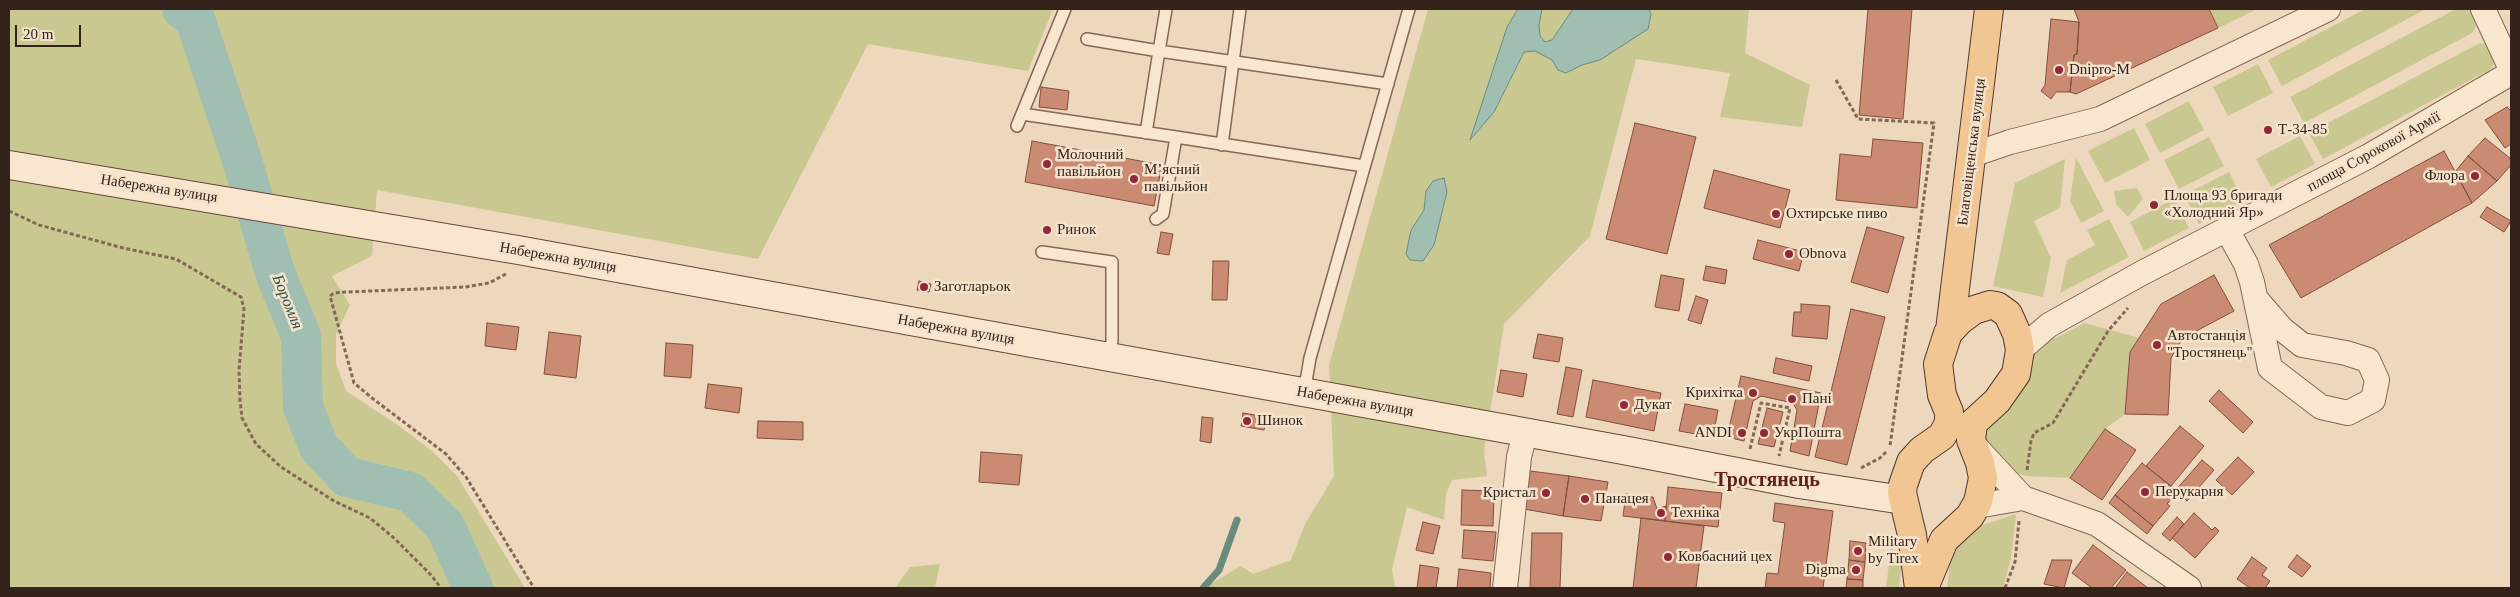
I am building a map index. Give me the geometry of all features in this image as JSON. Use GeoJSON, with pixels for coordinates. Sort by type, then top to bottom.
{"type":"FeatureCollection","features":[{"type":"Feature","properties":{"kind":"main road","name":"Благовіщенська вулиця"},"geometry":{"type":"LineString","coordinates":[[1950,330],[1989,9]]}},
{"type":"Feature","properties":{"kind":"main road","name":"Набережна вулиця"},"geometry":{"type":"LineString","coordinates":[[9,165],[518,250],[1799,484],[1903,500]]}},
{"type":"Feature","properties":{"kind":"main road"},"geometry":{"type":"LineString","coordinates":[[1912,535],[1923,542],[1936,543],[1944,540],[1970,516],[1977,506],[1983,478],[1980,462],[1972,442],[1972,425],[1980,415],[1993,406],[2012,382],[2020,350],[2017,334],[1988,298],[1973,283],[1963,266],[1960,253]]}},
{"type":"Feature","properties":{"kind":"main road"},"geometry":{"type":"LineString","coordinates":[[1919,588],[1912,535],[1903,500],[1903,485],[1911,462],[1922,450],[1940,437],[1949,422],[1948,410],[1942,395],[1938,364],[1950,330],[1964,317],[1999,311]]}},
{"type":"Feature","properties":{"kind":"main road"},"geometry":{"type":"LineString","coordinates":[[1924,588],[1944,540]]}},
{"type":"Feature","properties":{"kind":"street"},"geometry":{"type":"LineString","coordinates":[[1972,155],[2010,142],[2100,119],[2328,9]]}},
{"type":"Feature","properties":{"kind":"street","name":"площа Сорокової Армії"},"geometry":{"type":"LineString","coordinates":[[2020,350],[2048,325],[2369,156],[2511,71],[2483,9]]}},
{"type":"Feature","properties":{"kind":"street"},"geometry":{"type":"LineString","coordinates":[[2227,230],[2246,264],[2256,298],[2270,368],[2321,407],[2348,412],[2372,400],[2377,380],[2368,360],[2302,345],[2282,329],[2256,298]]}},
{"type":"Feature","properties":{"kind":"street"},"geometry":{"type":"LineString","coordinates":[[1999,311],[2048,325]]}},
{"type":"Feature","properties":{"kind":"street"},"geometry":{"type":"LineString","coordinates":[[1505,588],[1518,457],[1525,433]]}},
{"type":"Feature","properties":{"kind":"street"},"geometry":{"type":"LineString","coordinates":[[1972,442],[2023,498],[2097,524],[2189,588]]}},
{"type":"Feature","properties":{"kind":"street"},"geometry":{"type":"LineString","coordinates":[[1977,506],[2023,498]]}},
{"type":"Feature","properties":{"kind":"lane"},"geometry":{"type":"LineString","coordinates":[[1017,126],[1064,9]]}},
{"type":"Feature","properties":{"kind":"lane"},"geometry":{"type":"LineString","coordinates":[[1146,133],[1166,9]]}},
{"type":"Feature","properties":{"kind":"lane"},"geometry":{"type":"LineString","coordinates":[[1222,145],[1240,9]]}},
{"type":"Feature","properties":{"kind":"lane"},"geometry":{"type":"LineString","coordinates":[[1304,393],[1310,358],[1409,9]]}},
{"type":"Feature","properties":{"kind":"lane"},"geometry":{"type":"LineString","coordinates":[[1087,39],[1388,84]]}},
{"type":"Feature","properties":{"kind":"lane"},"geometry":{"type":"LineString","coordinates":[[1022,114],[1364,166]]}},
{"type":"Feature","properties":{"kind":"lane"},"geometry":{"type":"LineString","coordinates":[[1156,219],[1163,214],[1176,137]]}},
{"type":"Feature","properties":{"kind":"lane"},"geometry":{"type":"LineString","coordinates":[[1042,252],[1112,262],[1112,342],[1109,357]]}},
{"type":"Feature","properties":{"kind":"path"},"geometry":{"type":"LineString","coordinates":[[1836,80],[1858,118],[1934,123],[1894,432],[1890,448],[1880,458],[1855,469]]}},
{"type":"Feature","properties":{"kind":"path"},"geometry":{"type":"LineString","coordinates":[[9,211],[39,225],[122,248],[176,259],[241,297],[244,309],[239,371],[240,400],[242,418],[256,444],[281,467],[334,501],[376,523],[400,544],[441,588]]}},
{"type":"Feature","properties":{"kind":"path"},"geometry":{"type":"LineString","coordinates":[[518,250],[512,272],[488,283],[465,287],[340,292],[330,296],[346,360],[354,383],[446,454],[466,477],[534,588]]}},
{"type":"Feature","properties":{"kind":"path"},"geometry":{"type":"LineString","coordinates":[[1748,456],[1762,403],[1790,408],[1778,462]]}},
{"type":"Feature","properties":{"kind":"path"},"geometry":{"type":"LineString","coordinates":[[2005,588],[2014,562],[2023,498]]}},
{"type":"Feature","properties":{"kind":"shaded area"},"geometry":{"type":"Polygon","coordinates":[[[9,9],[1053,9],[1028,71],[868,44],[758,259],[377,190],[372,256],[332,276],[350,305],[336,334],[336,363],[346,391],[399,426],[432,451],[457,476],[525,588],[9,588],[9,9]]]}},
{"type":"Feature","properties":{"kind":"shaded area"},"geometry":{"type":"Polygon","coordinates":[[[1428,9],[1518,9],[1507,27],[1471,139],[1494,112],[1524,52],[1535,51],[1552,60],[1558,70],[1566,73],[1582,65],[1600,60],[1647,29],[1651,14],[1649,9],[1749,9],[1745,53],[1810,85],[1802,127],[1720,117],[1730,73],[1636,59],[1590,236],[1504,324],[1484,451],[1487,476],[1452,480],[1446,494],[1444,520],[1407,507],[1392,570],[1395,588],[1204,588],[1241,566],[1253,574],[1291,560],[1305,524],[1334,476],[1329,365],[1428,9]],[[1426,191],[1424,210],[1411,230],[1434,245],[1447,192],[1426,191]]]}},
{"type":"Feature","properties":{"kind":"shaded area"},"geometry":{"type":"Polygon","coordinates":[[[1518,9],[1542,9],[1539,25],[1540,36],[1545,42],[1552,40],[1573,9],[1649,9],[1651,14],[1648,29],[1600,60],[1582,65],[1566,73],[1558,70],[1552,60],[1535,51],[1524,52],[1494,112],[1470,140],[1507,27],[1518,9]]]}},
{"type":"Feature","properties":{"kind":"shaded area"},"geometry":{"type":"Polygon","coordinates":[[[1542,9],[1573,9],[1552,40],[1545,42],[1540,36],[1539,25],[1542,9]]]}},
{"type":"Feature","properties":{"kind":"shaded area"},"geometry":{"type":"Polygon","coordinates":[[[2209,9],[2257,9],[2218,28],[2209,9]]]}},
{"type":"Feature","properties":{"kind":"shaded area"},"geometry":{"type":"Polygon","coordinates":[[[2365,9],[2426,9],[2282,86],[2268,60],[2365,9]]]}},
{"type":"Feature","properties":{"kind":"shaded area"},"geometry":{"type":"Polygon","coordinates":[[[2456,9],[2473,9],[2478,22],[2472,33],[2304,123],[2290,97],[2456,9]]]}},
{"type":"Feature","properties":{"kind":"shaded area"},"geometry":{"type":"Polygon","coordinates":[[[2486,43],[2497,59],[2491,69],[2323,159],[2309,133],[2478,44],[2486,43]]]}},
{"type":"Feature","properties":{"kind":"shaded area"},"geometry":{"type":"Polygon","coordinates":[[[2258,64],[2273,93],[2228,116],[2213,87],[2258,64]]]}},
{"type":"Feature","properties":{"kind":"shaded area"},"geometry":{"type":"Polygon","coordinates":[[[2189,101],[2204,130],[2160,153],[2145,124],[2189,101]]]}},
{"type":"Feature","properties":{"kind":"shaded area"},"geometry":{"type":"Polygon","coordinates":[[[2134,128],[2150,160],[2105,183],[2088,151],[2134,128]]]}},
{"type":"Feature","properties":{"kind":"shaded area"},"geometry":{"type":"Polygon","coordinates":[[[2300,136],[2315,164],[2271,187],[2256,159],[2300,136]]]}},
{"type":"Feature","properties":{"kind":"shaded area"},"geometry":{"type":"Polygon","coordinates":[[[2209,137],[2224,166],[2179,189],[2164,160],[2209,137]]]}},
{"type":"Feature","properties":{"kind":"shaded area"},"geometry":{"type":"Polygon","coordinates":[[[2076,158],[2104,211],[2081,223],[2070,201],[2076,158]]]}},
{"type":"Feature","properties":{"kind":"shaded area"},"geometry":{"type":"Polygon","coordinates":[[[2065,159],[2060,208],[2034,221],[2051,258],[2043,297],[1993,286],[2015,183],[2065,159]]]}},
{"type":"Feature","properties":{"kind":"shaded area"},"geometry":{"type":"Polygon","coordinates":[[[2229,172],[2243,201],[2199,224],[2184,195],[2229,172]]]}},
{"type":"Feature","properties":{"kind":"shaded area"},"geometry":{"type":"Polygon","coordinates":[[[1444,178],[1447,192],[1434,245],[1423,261],[1410,260],[1406,254],[1411,230],[1424,210],[1426,191],[1433,181],[1444,178]]]}},
{"type":"Feature","properties":{"kind":"shaded area"},"geometry":{"type":"Polygon","coordinates":[[[2137,188],[2143,199],[2128,217],[2116,204],[2114,191],[2137,188]]]}},
{"type":"Feature","properties":{"kind":"shaded area"},"geometry":{"type":"Polygon","coordinates":[[[2174,199],[2189,228],[2144,251],[2130,222],[2174,199]]]}},
{"type":"Feature","properties":{"kind":"shaded area"},"geometry":{"type":"Polygon","coordinates":[[[2109,219],[2129,257],[2060,293],[2067,260],[2095,245],[2087,230],[2109,219]]]}},
{"type":"Feature","properties":{"kind":"shaded area"},"geometry":{"type":"Polygon","coordinates":[[[2085,323],[2139,338],[2130,352],[2125,414],[2105,429],[2070,478],[2026,476],[1993,466],[1970,433],[2019,357],[2085,323]]]}},
{"type":"Feature","properties":{"kind":"shaded area"},"geometry":{"type":"Polygon","coordinates":[[[2016,514],[2011,558],[2003,588],[1947,588],[1952,545],[1959,537],[1980,526],[2016,514]]]}},
{"type":"Feature","properties":{"kind":"shaded area"},"geometry":{"type":"Polygon","coordinates":[[[1891,548],[1900,557],[1899,588],[1886,588],[1891,548]]]}},
{"type":"Feature","properties":{"kind":"shaded area"},"geometry":{"type":"Polygon","coordinates":[[[940,564],[935,588],[895,588],[910,567],[940,564]]]}},
{"type":"Feature","properties":{"kind":"building"},"geometry":{"type":"Polygon","coordinates":[[[1868,9],[1912,9],[1903,119],[1859,115],[1868,9]]]}},
{"type":"Feature","properties":{"kind":"building"},"geometry":{"type":"Polygon","coordinates":[[[2074,9],[2209,9],[2218,28],[2076,94],[2070,92],[2074,55],[2077,54],[2079,22],[2074,9]]]}},
{"type":"Feature","properties":{"kind":"building","name":"Dnipro-M"},"geometry":{"type":"Polygon","coordinates":[[[2051,19],[2079,22],[2077,54],[2074,55],[2070,92],[2056,92],[2051,99],[2041,91],[2045,85],[2051,19]]]}},
{"type":"Feature","properties":{"kind":"building"},"geometry":{"type":"Polygon","coordinates":[[[1041,87],[1069,91],[1067,110],[1039,107],[1041,87]]]}},
{"type":"Feature","properties":{"kind":"building"},"geometry":{"type":"Polygon","coordinates":[[[2507,107],[2511,111],[2511,144],[2505,148],[2485,120],[2507,107]]]}},
{"type":"Feature","properties":{"kind":"building"},"geometry":{"type":"Polygon","coordinates":[[[1635,123],[1696,137],[1667,254],[1606,239],[1635,123]]]}},
{"type":"Feature","properties":{"kind":"building"},"geometry":{"type":"Polygon","coordinates":[[[2485,138],[2511,159],[2511,165],[2497,181],[2468,156],[2485,138]]]}},
{"type":"Feature","properties":{"kind":"building"},"geometry":{"type":"Polygon","coordinates":[[[1873,139],[1923,143],[1917,208],[1836,200],[1840,154],[1871,157],[1873,139]]]}},
{"type":"Feature","properties":{"kind":"building"},"geometry":{"type":"Polygon","coordinates":[[[1032,141],[1162,165],[1154,206],[1025,182],[1032,141]]]}},
{"type":"Feature","properties":{"kind":"building"},"geometry":{"type":"Polygon","coordinates":[[[2444,151],[2472,203],[2301,298],[2269,245],[2444,151]]]}},
{"type":"Feature","properties":{"kind":"building","name":"Флора"},"geometry":{"type":"Polygon","coordinates":[[[2468,156],[2497,181],[2472,203],[2455,172],[2468,156]]]}},
{"type":"Feature","properties":{"kind":"building"},"geometry":{"type":"Polygon","coordinates":[[[1714,170],[1790,190],[1780,228],[1704,208],[1714,170]]]}},
{"type":"Feature","properties":{"kind":"building"},"geometry":{"type":"Polygon","coordinates":[[[2487,207],[2511,221],[2504,232],[2480,217],[2487,207]]]}},
{"type":"Feature","properties":{"kind":"building"},"geometry":{"type":"Polygon","coordinates":[[[1867,227],[1904,237],[1888,293],[1851,282],[1867,227]]]}},
{"type":"Feature","properties":{"kind":"building"},"geometry":{"type":"Polygon","coordinates":[[[1161,232],[1173,234],[1169,255],[1157,253],[1161,232]]]}},
{"type":"Feature","properties":{"kind":"building"},"geometry":{"type":"Polygon","coordinates":[[[1758,240],[1804,252],[1799,271],[1753,259],[1758,240]]]}},
{"type":"Feature","properties":{"kind":"building"},"geometry":{"type":"Polygon","coordinates":[[[1213,261],[1229,261],[1227,300],[1212,300],[1213,261]]]}},
{"type":"Feature","properties":{"kind":"building"},"geometry":{"type":"Polygon","coordinates":[[[1706,266],[1727,270],[1725,284],[1703,280],[1706,266]]]}},
{"type":"Feature","properties":{"kind":"building"},"geometry":{"type":"Polygon","coordinates":[[[1661,275],[1684,279],[1679,311],[1655,307],[1661,275]]]}},
{"type":"Feature","properties":{"kind":"building","name":"Автостанція \"Тростянець\""},"geometry":{"type":"Polygon","coordinates":[[[2214,275],[2234,311],[2183,338],[2171,358],[2168,415],[2125,414],[2130,352],[2161,304],[2214,275]]]}},
{"type":"Feature","properties":{"kind":"building","name":"Заготларьок"},"geometry":{"type":"Polygon","coordinates":[[[919,281],[931,284],[929,292],[917,290],[919,281]]]}},
{"type":"Feature","properties":{"kind":"building"},"geometry":{"type":"Polygon","coordinates":[[[1696,296],[1708,300],[1701,324],[1688,320],[1696,296]]]}},
{"type":"Feature","properties":{"kind":"building"},"geometry":{"type":"Polygon","coordinates":[[[1801,304],[1830,306],[1827,339],[1792,336],[1794,312],[1801,312],[1801,304]]]}},
{"type":"Feature","properties":{"kind":"building"},"geometry":{"type":"Polygon","coordinates":[[[1851,309],[1885,317],[1847,465],[1815,457],[1851,309]]]}},
{"type":"Feature","properties":{"kind":"building"},"geometry":{"type":"Polygon","coordinates":[[[487,323],[519,327],[516,350],[485,346],[487,323]]]}},
{"type":"Feature","properties":{"kind":"building"},"geometry":{"type":"Polygon","coordinates":[[[549,332],[581,336],[576,378],[544,374],[549,332]]]}},
{"type":"Feature","properties":{"kind":"building"},"geometry":{"type":"Polygon","coordinates":[[[1538,334],[1563,338],[1559,362],[1533,358],[1538,334]]]}},
{"type":"Feature","properties":{"kind":"building"},"geometry":{"type":"Polygon","coordinates":[[[666,343],[693,345],[691,378],[664,376],[666,343]]]}},
{"type":"Feature","properties":{"kind":"building"},"geometry":{"type":"Polygon","coordinates":[[[1776,358],[1812,366],[1809,381],[1773,373],[1776,358]]]}},
{"type":"Feature","properties":{"kind":"building"},"geometry":{"type":"Polygon","coordinates":[[[1566,367],[1582,370],[1573,417],[1557,414],[1566,367]]]}},
{"type":"Feature","properties":{"kind":"building"},"geometry":{"type":"Polygon","coordinates":[[[1501,370],[1527,374],[1523,397],[1497,392],[1501,370]]]}},
{"type":"Feature","properties":{"kind":"building"},"geometry":{"type":"Polygon","coordinates":[[[1741,376],[1821,393],[1809,456],[1790,451],[1797,410],[1793,403],[1761,396],[1753,401],[1744,441],[1727,437],[1741,376]]]}},
{"type":"Feature","properties":{"kind":"building","name":"Дукат"},"geometry":{"type":"Polygon","coordinates":[[[1593,380],[1661,393],[1654,431],[1586,417],[1593,380]]]}},
{"type":"Feature","properties":{"kind":"building"},"geometry":{"type":"Polygon","coordinates":[[[708,384],[742,388],[739,413],[705,408],[708,384]]]}},
{"type":"Feature","properties":{"kind":"building"},"geometry":{"type":"Polygon","coordinates":[[[2219,390],[2253,422],[2243,433],[2209,401],[2219,390]]]}},
{"type":"Feature","properties":{"kind":"building"},"geometry":{"type":"Polygon","coordinates":[[[1685,404],[1718,410],[1713,437],[1679,431],[1685,404]]]}},
{"type":"Feature","properties":{"kind":"building"},"geometry":{"type":"Polygon","coordinates":[[[1767,408],[1783,412],[1774,447],[1758,444],[1767,408]]]}},
{"type":"Feature","properties":{"kind":"building"},"geometry":{"type":"Polygon","coordinates":[[[1243,413],[1267,417],[1264,430],[1241,426],[1243,413]]]}},
{"type":"Feature","properties":{"kind":"building"},"geometry":{"type":"Polygon","coordinates":[[[1202,417],[1213,418],[1211,443],[1200,441],[1202,417]]]}},
{"type":"Feature","properties":{"kind":"building"},"geometry":{"type":"Polygon","coordinates":[[[758,421],[803,422],[803,440],[757,438],[758,421]]]}},
{"type":"Feature","properties":{"kind":"building"},"geometry":{"type":"Polygon","coordinates":[[[2180,426],[2204,446],[2171,486],[2146,466],[2180,426]]]}},
{"type":"Feature","properties":{"kind":"building"},"geometry":{"type":"Polygon","coordinates":[[[2105,429],[2136,450],[2102,500],[2070,478],[2105,429]]]}},
{"type":"Feature","properties":{"kind":"building"},"geometry":{"type":"Polygon","coordinates":[[[981,452],[1022,455],[1019,485],[979,482],[981,452]]]}},
{"type":"Feature","properties":{"kind":"building"},"geometry":{"type":"Polygon","coordinates":[[[2238,457],[2254,472],[2232,495],[2216,480],[2238,457]]]}},
{"type":"Feature","properties":{"kind":"building"},"geometry":{"type":"Polygon","coordinates":[[[2202,460],[2214,470],[2187,501],[2175,491],[2202,460]]]}},
{"type":"Feature","properties":{"kind":"building","name":"Перукарня"},"geometry":{"type":"Polygon","coordinates":[[[2142,463],[2174,489],[2170,495],[2173,497],[2167,504],[2170,506],[2153,526],[2115,495],[2142,463]]]}},
{"type":"Feature","properties":{"kind":"building","name":"Кристал"},"geometry":{"type":"Polygon","coordinates":[[[1530,471],[1569,476],[1563,516],[1524,509],[1530,471]]]}},
{"type":"Feature","properties":{"kind":"building","name":"Панацея"},"geometry":{"type":"Polygon","coordinates":[[[1569,476],[1608,482],[1601,521],[1563,516],[1569,476]]]}},
{"type":"Feature","properties":{"kind":"building"},"geometry":{"type":"Polygon","coordinates":[[[1668,487],[1722,493],[1718,527],[1665,521],[1668,487]]]}},
{"type":"Feature","properties":{"kind":"building"},"geometry":{"type":"Polygon","coordinates":[[[1462,490],[1494,491],[1493,526],[1461,525],[1462,490]]]}},
{"type":"Feature","properties":{"kind":"building"},"geometry":{"type":"Polygon","coordinates":[[[1626,494],[1653,497],[1657,509],[1666,506],[1665,521],[1623,516],[1626,494]]]}},
{"type":"Feature","properties":{"kind":"building"},"geometry":{"type":"Polygon","coordinates":[[[2115,495],[2153,526],[2147,534],[2109,503],[2115,495]]]}},
{"type":"Feature","properties":{"kind":"building"},"geometry":{"type":"Polygon","coordinates":[[[1775,503],[1833,511],[1823,588],[1765,588],[1767,573],[1778,574],[1785,523],[1773,521],[1775,503]]]}},
{"type":"Feature","properties":{"kind":"building"},"geometry":{"type":"Polygon","coordinates":[[[2194,513],[2212,530],[2215,527],[2219,531],[2195,558],[2172,538],[2194,513]]]}},
{"type":"Feature","properties":{"kind":"building"},"geometry":{"type":"Polygon","coordinates":[[[2177,517],[2184,524],[2170,541],[2162,534],[2177,517]]]}},
{"type":"Feature","properties":{"kind":"building","name":"Ковбасний цех"},"geometry":{"type":"Polygon","coordinates":[[[1641,518],[1704,526],[1696,588],[1633,588],[1641,518]]]}},
{"type":"Feature","properties":{"kind":"building"},"geometry":{"type":"Polygon","coordinates":[[[1423,522],[1440,526],[1433,554],[1416,550],[1423,522]]]}},
{"type":"Feature","properties":{"kind":"building"},"geometry":{"type":"Polygon","coordinates":[[[1464,530],[1496,532],[1493,561],[1462,558],[1464,530]]]}},
{"type":"Feature","properties":{"kind":"building"},"geometry":{"type":"Polygon","coordinates":[[[1532,533],[1562,533],[1560,588],[1530,588],[1532,533]]]}},
{"type":"Feature","properties":{"kind":"building","name":"Military by Tirex"},"geometry":{"type":"Polygon","coordinates":[[[1850,541],[1866,543],[1865,562],[1849,560],[1850,541]]]}},
{"type":"Feature","properties":{"kind":"building"},"geometry":{"type":"Polygon","coordinates":[[[2093,545],[2126,570],[2111,588],[2092,588],[2072,573],[2093,545]]]}},
{"type":"Feature","properties":{"kind":"building"},"geometry":{"type":"Polygon","coordinates":[[[2297,555],[2311,566],[2302,577],[2288,567],[2297,555]]]}},
{"type":"Feature","properties":{"kind":"building"},"geometry":{"type":"Polygon","coordinates":[[[2252,557],[2267,568],[2262,575],[2270,581],[2265,588],[2250,588],[2237,579],[2252,557]]]}},
{"type":"Feature","properties":{"kind":"building","name":"Digma"},"geometry":{"type":"Polygon","coordinates":[[[1849,560],[1865,562],[1863,580],[1847,579],[1849,560]]]}},
{"type":"Feature","properties":{"kind":"building"},"geometry":{"type":"Polygon","coordinates":[[[2052,560],[2072,560],[2064,588],[2044,584],[2052,560]]]}},
{"type":"Feature","properties":{"kind":"building"},"geometry":{"type":"Polygon","coordinates":[[[1420,565],[1439,568],[1436,588],[1417,588],[1420,565]]]}},
{"type":"Feature","properties":{"kind":"building"},"geometry":{"type":"Polygon","coordinates":[[[1459,569],[1491,573],[1490,588],[1457,588],[1459,569]]]}},
{"type":"Feature","properties":{"kind":"building"},"geometry":{"type":"Polygon","coordinates":[[[2127,572],[2148,588],[2115,588],[2127,572]]]}},
{"type":"Feature","properties":{"kind":"building"},"geometry":{"type":"Polygon","coordinates":[[[1847,579],[1863,580],[1863,588],[1846,588],[1847,579]]]}},
{"type":"Feature","properties":{"kind":"waterway","name":"Боромля"},"geometry":{"type":"LineString","coordinates":[[182,9],[195,19],[242,160],[275,273],[301,336],[303,407],[319,447],[347,477],[410,492],[445,526],[473,588]]}},
{"type":"Feature","properties":{"kind":"waterway"},"geometry":{"type":"LineString","coordinates":[[1203,588],[1219,570],[1237,520]]}},
{"type":"Feature","properties":{"kind":"place","name":"Dnipro-M"},"geometry":{"type":"Point","coordinates":[2059,70]}},
{"type":"Feature","properties":{"kind":"place","name":"Т-34-85"},"geometry":{"type":"Point","coordinates":[2268,130]}},
{"type":"Feature","properties":{"kind":"place","name":"Молочний павільйон"},"geometry":{"type":"Point","coordinates":[1047,164]}},
{"type":"Feature","properties":{"kind":"place","name":"Флора"},"geometry":{"type":"Point","coordinates":[2475,176]}},
{"type":"Feature","properties":{"kind":"place","name":"М’ясний павільйон"},"geometry":{"type":"Point","coordinates":[1134,179]}},
{"type":"Feature","properties":{"kind":"place","name":"Площа 93 бригади «Холодний Яр»"},"geometry":{"type":"Point","coordinates":[2154,205]}},
{"type":"Feature","properties":{"kind":"place","name":"Охтирське пиво"},"geometry":{"type":"Point","coordinates":[1776,214]}},
{"type":"Feature","properties":{"kind":"place","name":"Ринок"},"geometry":{"type":"Point","coordinates":[1047,230]}},
{"type":"Feature","properties":{"kind":"place","name":"Obnova"},"geometry":{"type":"Point","coordinates":[1789,254]}},
{"type":"Feature","properties":{"kind":"place","name":"Заготларьок"},"geometry":{"type":"Point","coordinates":[924,287]}},
{"type":"Feature","properties":{"kind":"place","name":"Автостанція \"Тростянець\""},"geometry":{"type":"Point","coordinates":[2157,345]}},
{"type":"Feature","properties":{"kind":"place","name":"Крихітка"},"geometry":{"type":"Point","coordinates":[1753,393]}},
{"type":"Feature","properties":{"kind":"place","name":"Пані"},"geometry":{"type":"Point","coordinates":[1792,399]}},
{"type":"Feature","properties":{"kind":"place","name":"Дукат"},"geometry":{"type":"Point","coordinates":[1624,405]}},
{"type":"Feature","properties":{"kind":"place","name":"Шинок"},"geometry":{"type":"Point","coordinates":[1247,421]}},
{"type":"Feature","properties":{"kind":"place","name":"ANDI"},"geometry":{"type":"Point","coordinates":[1742,433]}},
{"type":"Feature","properties":{"kind":"place","name":"УкрПошта"},"geometry":{"type":"Point","coordinates":[1764,433]}},
{"type":"Feature","properties":{"kind":"place","name":"Перукарня"},"geometry":{"type":"Point","coordinates":[2145,492]}},
{"type":"Feature","properties":{"kind":"place","name":"Кристал"},"geometry":{"type":"Point","coordinates":[1546,493]}},
{"type":"Feature","properties":{"kind":"place","name":"Панацея"},"geometry":{"type":"Point","coordinates":[1585,499]}},
{"type":"Feature","properties":{"kind":"place","name":"Техніка"},"geometry":{"type":"Point","coordinates":[1661,513]}},
{"type":"Feature","properties":{"kind":"place","name":"Military by Tirex"},"geometry":{"type":"Point","coordinates":[1858,551]}},
{"type":"Feature","properties":{"kind":"place","name":"Ковбасний цех"},"geometry":{"type":"Point","coordinates":[1668,557]}},
{"type":"Feature","properties":{"kind":"place","name":"Digma"},"geometry":{"type":"Point","coordinates":[1856,570]}},
{"type":"Feature","properties":{"kind":"district","name":"Тростянець"},"geometry":{"type":"Point","coordinates":[1767,481]}}]}
